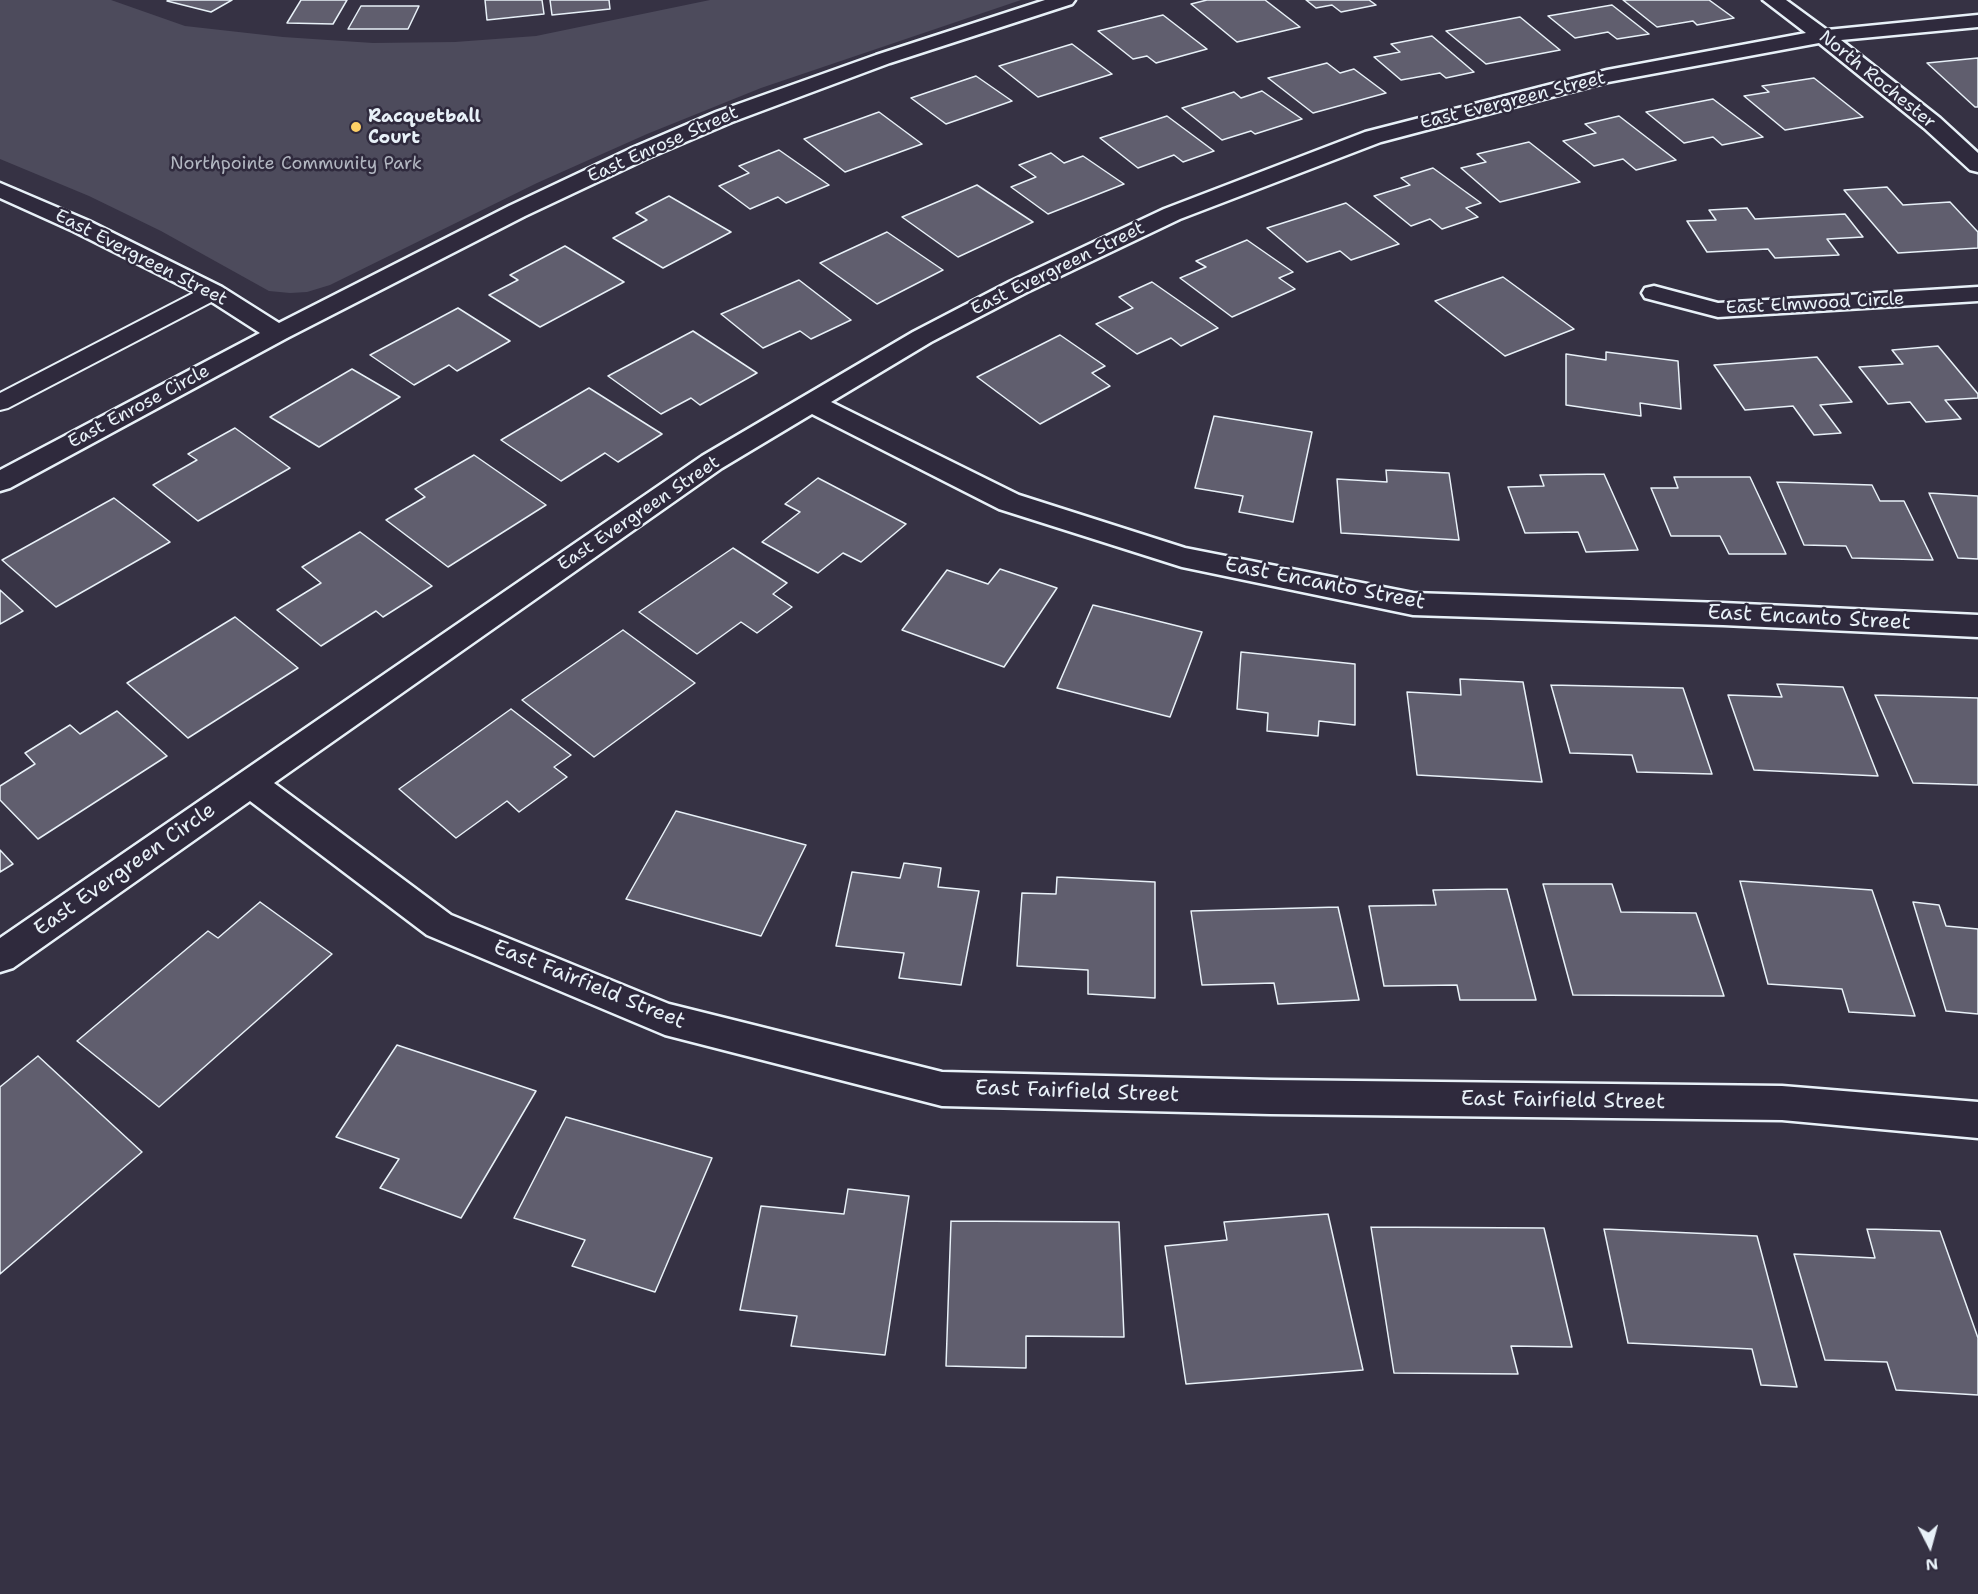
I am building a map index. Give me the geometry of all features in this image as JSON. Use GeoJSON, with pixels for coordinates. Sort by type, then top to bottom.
{"type":"FeatureCollection","features":[{"type":"Feature","properties":{"kind":"street","name":"East Enrose Street"},"geometry":{"type":"LineString","coordinates":[[278,333],[517,211],[723,117],[883,58],[1065,0]]}},
{"type":"Feature","properties":{"kind":"street","name":"North Rochester"},"geometry":{"type":"LineString","coordinates":[[1773,0],[1823,36],[1932,123],[1978,165]]}},
{"type":"Feature","properties":{"kind":"street","name":"East Evergreen Street"},"geometry":{"type":"LineString","coordinates":[[250,783],[712,462],[922,337],[1039,277],[1172,214],[1373,137],[1607,76],[1823,36],[1978,21]]}},
{"type":"Feature","properties":{"kind":"street","name":"East Evergreen Street"},"geometry":{"type":"LineString","coordinates":[[0,190],[81,226],[213,292],[278,333]]}},
{"type":"Feature","properties":{"kind":"street","name":"East Elmwood Circle"},"geometry":{"type":"LineString","coordinates":[[1654,293],[1718,310],[1978,294]]}},
{"type":"Feature","properties":{"kind":"street","name":"East Enrose Circle"},"geometry":{"type":"LineString","coordinates":[[0,482],[278,333]]}},
{"type":"Feature","properties":{"kind":"street","name":"East Encanto Street"},"geometry":{"type":"LineString","coordinates":[[812,403],[1009,502],[1182,557],[1413,604],[1723,614],[1978,626]]}},
{"type":"Feature","properties":{"kind":"street","name":"East Evergreen Circle"},"geometry":{"type":"LineString","coordinates":[[0,957],[250,783]]}},
{"type":"Feature","properties":{"kind":"street","name":"East Fairfield Street"},"geometry":{"type":"LineString","coordinates":[[250,783],[439,925],[665,1019],[942,1089],[1282,1098],[1782,1103],[1978,1120]]}},
{"type":"Feature","properties":{"kind":"lane"},"geometry":{"type":"LineString","coordinates":[[0,403],[213,292]]}},
{"type":"Feature","properties":{"kind":"green space","name":"Northpointe Community Park"},"geometry":{"type":"Polygon","coordinates":[[[0,0],[111,0],[185,26],[283,37],[373,43],[455,42],[536,36],[710,0],[1021,0],[761,88],[647,134],[537,183],[330,285],[307,292],[290,293],[269,291],[161,231],[89,196],[0,159],[0,0]]]}},
{"type":"Feature","properties":{"kind":"building"},"geometry":{"type":"Polygon","coordinates":[[[168,0],[232,0],[211,12],[168,0]]]}},
{"type":"Feature","properties":{"kind":"building"},"geometry":{"type":"Polygon","coordinates":[[[301,0],[347,0],[333,24],[287,23],[301,0]]]}},
{"type":"Feature","properties":{"kind":"building"},"geometry":{"type":"Polygon","coordinates":[[[485,0],[542,0],[544,14],[487,20],[485,0]]]}},
{"type":"Feature","properties":{"kind":"building"},"geometry":{"type":"Polygon","coordinates":[[[550,0],[609,0],[610,9],[552,15],[550,0]]]}},
{"type":"Feature","properties":{"kind":"building"},"geometry":{"type":"Polygon","coordinates":[[[1207,0],[1265,0],[1300,27],[1237,42],[1191,4],[1207,0]]]}},
{"type":"Feature","properties":{"kind":"building"},"geometry":{"type":"Polygon","coordinates":[[[1306,0],[1369,0],[1376,5],[1341,12],[1332,5],[1316,8],[1306,0]]]}},
{"type":"Feature","properties":{"kind":"building"},"geometry":{"type":"Polygon","coordinates":[[[1623,0],[1709,0],[1734,18],[1697,25],[1693,21],[1657,27],[1623,0]]]}},
{"type":"Feature","properties":{"kind":"building"},"geometry":{"type":"Polygon","coordinates":[[[1612,5],[1649,34],[1617,39],[1608,32],[1575,38],[1548,16],[1612,5]]]}},
{"type":"Feature","properties":{"kind":"building"},"geometry":{"type":"Polygon","coordinates":[[[361,6],[419,6],[408,29],[348,29],[361,6]]]}},
{"type":"Feature","properties":{"kind":"building"},"geometry":{"type":"Polygon","coordinates":[[[1163,15],[1207,49],[1156,63],[1147,56],[1133,59],[1098,31],[1163,15]]]}},
{"type":"Feature","properties":{"kind":"building"},"geometry":{"type":"Polygon","coordinates":[[[1520,17],[1560,50],[1486,64],[1446,31],[1520,17]]]}},
{"type":"Feature","properties":{"kind":"building"},"geometry":{"type":"Polygon","coordinates":[[[1432,36],[1474,72],[1446,78],[1440,73],[1401,80],[1374,57],[1400,52],[1391,44],[1432,36]]]}},
{"type":"Feature","properties":{"kind":"building"},"geometry":{"type":"Polygon","coordinates":[[[1072,44],[1112,74],[1038,97],[999,66],[1072,44]]]}},
{"type":"Feature","properties":{"kind":"building"},"geometry":{"type":"Polygon","coordinates":[[[1978,58],[1978,107],[1975,107],[1927,63],[1978,58]]]}},
{"type":"Feature","properties":{"kind":"building"},"geometry":{"type":"Polygon","coordinates":[[[1327,63],[1340,73],[1354,69],[1386,93],[1313,113],[1268,78],[1327,63]]]}},
{"type":"Feature","properties":{"kind":"building"},"geometry":{"type":"Polygon","coordinates":[[[976,76],[1012,101],[946,124],[911,98],[976,76]]]}},
{"type":"Feature","properties":{"kind":"building"},"geometry":{"type":"Polygon","coordinates":[[[1814,78],[1863,117],[1785,130],[1744,96],[1769,92],[1762,86],[1814,78]]]}},
{"type":"Feature","properties":{"kind":"building"},"geometry":{"type":"Polygon","coordinates":[[[1262,91],[1302,119],[1255,134],[1251,131],[1222,140],[1182,108],[1234,92],[1241,98],[1262,91]]]}},
{"type":"Feature","properties":{"kind":"building"},"geometry":{"type":"Polygon","coordinates":[[[1713,99],[1763,137],[1722,145],[1713,137],[1684,143],[1646,112],[1713,99]]]}},
{"type":"Feature","properties":{"kind":"building"},"geometry":{"type":"Polygon","coordinates":[[[879,112],[922,144],[845,172],[804,139],[879,112]]]}},
{"type":"Feature","properties":{"kind":"building"},"geometry":{"type":"Polygon","coordinates":[[[1167,116],[1214,151],[1183,162],[1174,155],[1138,168],[1100,138],[1167,116]]]}},
{"type":"Feature","properties":{"kind":"building"},"geometry":{"type":"Polygon","coordinates":[[[1619,116],[1676,160],[1636,170],[1623,159],[1594,166],[1563,141],[1596,133],[1585,124],[1619,116]]]}},
{"type":"Feature","properties":{"kind":"building"},"geometry":{"type":"Polygon","coordinates":[[[1529,142],[1580,182],[1500,202],[1461,168],[1486,162],[1477,154],[1529,142]]]}},
{"type":"Feature","properties":{"kind":"building"},"geometry":{"type":"Polygon","coordinates":[[[779,150],[829,185],[786,203],[778,197],[750,209],[719,186],[749,173],[739,166],[779,150]]]}},
{"type":"Feature","properties":{"kind":"building"},"geometry":{"type":"Polygon","coordinates":[[[1051,153],[1064,163],[1083,156],[1124,184],[1048,214],[1011,187],[1036,177],[1019,165],[1051,153]]]}},
{"type":"Feature","properties":{"kind":"building"},"geometry":{"type":"Polygon","coordinates":[[[1433,168],[1481,203],[1466,208],[1478,217],[1442,229],[1430,219],[1411,226],[1374,196],[1410,185],[1401,178],[1433,168]]]}},
{"type":"Feature","properties":{"kind":"building"},"geometry":{"type":"Polygon","coordinates":[[[977,185],[1033,222],[958,257],[902,217],[977,185]]]}},
{"type":"Feature","properties":{"kind":"building"},"geometry":{"type":"Polygon","coordinates":[[[1887,187],[1903,205],[1950,202],[1978,232],[1978,248],[1898,253],[1844,190],[1887,187]]]}},
{"type":"Feature","properties":{"kind":"building"},"geometry":{"type":"Polygon","coordinates":[[[669,196],[731,232],[663,268],[613,238],[647,220],[636,213],[669,196]]]}},
{"type":"Feature","properties":{"kind":"building"},"geometry":{"type":"Polygon","coordinates":[[[1346,203],[1399,244],[1351,260],[1340,251],[1307,262],[1267,228],[1346,203]]]}},
{"type":"Feature","properties":{"kind":"building"},"geometry":{"type":"Polygon","coordinates":[[[1747,208],[1755,219],[1845,214],[1863,237],[1827,239],[1839,255],[1775,258],[1768,249],[1707,252],[1687,221],[1716,220],[1709,210],[1747,208]]]}},
{"type":"Feature","properties":{"kind":"building"},"geometry":{"type":"Polygon","coordinates":[[[887,232],[943,270],[877,304],[820,263],[887,232]]]}},
{"type":"Feature","properties":{"kind":"building"},"geometry":{"type":"Polygon","coordinates":[[[1247,240],[1293,272],[1279,278],[1295,289],[1232,317],[1180,278],[1206,267],[1196,261],[1247,240]]]}},
{"type":"Feature","properties":{"kind":"building"},"geometry":{"type":"Polygon","coordinates":[[[565,246],[624,282],[540,327],[489,295],[518,280],[510,275],[565,246]]]}},
{"type":"Feature","properties":{"kind":"building"},"geometry":{"type":"Polygon","coordinates":[[[1503,277],[1574,329],[1505,356],[1435,301],[1503,277]]]}},
{"type":"Feature","properties":{"kind":"building"},"geometry":{"type":"Polygon","coordinates":[[[799,280],[851,320],[811,339],[800,331],[763,348],[721,314],[799,280]]]}},
{"type":"Feature","properties":{"kind":"building"},"geometry":{"type":"Polygon","coordinates":[[[1152,282],[1218,328],[1181,346],[1171,338],[1137,354],[1096,324],[1133,308],[1119,297],[1152,282]]]}},
{"type":"Feature","properties":{"kind":"building"},"geometry":{"type":"Polygon","coordinates":[[[458,308],[510,341],[457,371],[449,365],[414,385],[370,355],[458,308]]]}},
{"type":"Feature","properties":{"kind":"building"},"geometry":{"type":"Polygon","coordinates":[[[693,331],[757,373],[700,405],[691,398],[661,414],[608,376],[693,331]]]}},
{"type":"Feature","properties":{"kind":"building"},"geometry":{"type":"Polygon","coordinates":[[[1060,335],[1105,366],[1092,373],[1110,386],[1040,424],[977,377],[1060,335]]]}},
{"type":"Feature","properties":{"kind":"building"},"geometry":{"type":"Polygon","coordinates":[[[1938,346],[1978,394],[1978,398],[1945,400],[1961,419],[1926,422],[1910,402],[1888,404],[1859,367],[1903,364],[1892,350],[1938,346]]]}},
{"type":"Feature","properties":{"kind":"building"},"geometry":{"type":"Polygon","coordinates":[[[1606,352],[1678,361],[1681,409],[1640,403],[1641,416],[1566,405],[1566,354],[1606,360],[1606,352]]]}},
{"type":"Feature","properties":{"kind":"building"},"geometry":{"type":"Polygon","coordinates":[[[1817,357],[1852,402],[1820,405],[1841,433],[1814,435],[1793,406],[1745,410],[1714,365],[1817,357]]]}},
{"type":"Feature","properties":{"kind":"building"},"geometry":{"type":"Polygon","coordinates":[[[352,369],[400,397],[319,447],[270,417],[352,369]]]}},
{"type":"Feature","properties":{"kind":"building"},"geometry":{"type":"Polygon","coordinates":[[[589,388],[662,434],[618,462],[605,453],[561,481],[501,440],[589,388]]]}},
{"type":"Feature","properties":{"kind":"building"},"geometry":{"type":"Polygon","coordinates":[[[1214,416],[1312,432],[1293,522],[1239,512],[1243,496],[1195,488],[1214,416]]]}},
{"type":"Feature","properties":{"kind":"building"},"geometry":{"type":"Polygon","coordinates":[[[235,428],[290,468],[198,521],[153,485],[197,460],[188,454],[235,428]]]}},
{"type":"Feature","properties":{"kind":"building"},"geometry":{"type":"Polygon","coordinates":[[[474,455],[546,505],[448,567],[386,520],[425,497],[415,489],[474,455]]]}},
{"type":"Feature","properties":{"kind":"building"},"geometry":{"type":"Polygon","coordinates":[[[1386,470],[1449,473],[1459,540],[1341,533],[1337,479],[1387,482],[1386,470]]]}},
{"type":"Feature","properties":{"kind":"building"},"geometry":{"type":"Polygon","coordinates":[[[1604,474],[1638,550],[1586,552],[1578,532],[1525,533],[1508,487],[1544,486],[1540,475],[1604,474]]]}},
{"type":"Feature","properties":{"kind":"building"},"geometry":{"type":"Polygon","coordinates":[[[1674,477],[1750,477],[1786,554],[1729,554],[1720,536],[1671,536],[1651,488],[1678,488],[1674,477]]]}},
{"type":"Feature","properties":{"kind":"building"},"geometry":{"type":"Polygon","coordinates":[[[818,478],[906,524],[861,562],[843,553],[818,573],[762,542],[800,512],[785,504],[818,478]]]}},
{"type":"Feature","properties":{"kind":"building"},"geometry":{"type":"Polygon","coordinates":[[[1777,482],[1872,485],[1880,501],[1904,501],[1933,560],[1852,558],[1846,546],[1804,545],[1777,482]]]}},
{"type":"Feature","properties":{"kind":"building"},"geometry":{"type":"Polygon","coordinates":[[[1929,493],[1978,496],[1978,559],[1958,558],[1929,493]]]}},
{"type":"Feature","properties":{"kind":"building"},"geometry":{"type":"Polygon","coordinates":[[[114,498],[170,542],[56,607],[2,560],[114,498]]]}},
{"type":"Feature","properties":{"kind":"building"},"geometry":{"type":"Polygon","coordinates":[[[360,532],[432,586],[383,617],[376,611],[321,646],[277,610],[321,583],[302,567],[360,532]]]}},
{"type":"Feature","properties":{"kind":"building"},"geometry":{"type":"Polygon","coordinates":[[[733,548],[787,583],[773,594],[792,607],[757,633],[741,622],[697,654],[639,612],[733,548]]]}},
{"type":"Feature","properties":{"kind":"building"},"geometry":{"type":"Polygon","coordinates":[[[1000,569],[1057,588],[1004,667],[902,630],[947,570],[988,584],[1000,569]]]}},
{"type":"Feature","properties":{"kind":"building"},"geometry":{"type":"Polygon","coordinates":[[[0,590],[23,611],[0,624],[0,590]]]}},
{"type":"Feature","properties":{"kind":"building"},"geometry":{"type":"Polygon","coordinates":[[[1093,605],[1202,632],[1170,717],[1057,688],[1093,605]]]}},
{"type":"Feature","properties":{"kind":"building"},"geometry":{"type":"Polygon","coordinates":[[[235,617],[298,668],[188,738],[127,683],[235,617]]]}},
{"type":"Feature","properties":{"kind":"building"},"geometry":{"type":"Polygon","coordinates":[[[623,630],[695,683],[594,757],[522,700],[623,630]]]}},
{"type":"Feature","properties":{"kind":"building"},"geometry":{"type":"Polygon","coordinates":[[[1241,652],[1355,664],[1355,725],[1319,721],[1318,736],[1267,731],[1268,713],[1237,709],[1241,652]]]}},
{"type":"Feature","properties":{"kind":"building"},"geometry":{"type":"Polygon","coordinates":[[[1460,679],[1523,682],[1542,782],[1417,775],[1407,692],[1461,695],[1460,679]]]}},
{"type":"Feature","properties":{"kind":"building"},"geometry":{"type":"Polygon","coordinates":[[[1777,684],[1843,687],[1878,776],[1754,770],[1728,695],[1782,697],[1777,684]]]}},
{"type":"Feature","properties":{"kind":"building"},"geometry":{"type":"Polygon","coordinates":[[[1551,685],[1683,688],[1712,774],[1637,772],[1632,755],[1570,753],[1551,685]]]}},
{"type":"Feature","properties":{"kind":"building"},"geometry":{"type":"Polygon","coordinates":[[[1875,695],[1978,698],[1978,785],[1913,783],[1875,695]]]}},
{"type":"Feature","properties":{"kind":"building"},"geometry":{"type":"Polygon","coordinates":[[[511,709],[571,755],[554,767],[567,777],[519,812],[507,801],[456,838],[399,789],[511,709]]]}},
{"type":"Feature","properties":{"kind":"building"},"geometry":{"type":"Polygon","coordinates":[[[117,711],[167,756],[38,839],[0,800],[0,786],[35,764],[25,753],[70,725],[80,734],[117,711]]]}},
{"type":"Feature","properties":{"kind":"building"},"geometry":{"type":"Polygon","coordinates":[[[676,811],[806,845],[761,936],[626,899],[676,811]]]}},
{"type":"Feature","properties":{"kind":"building"},"geometry":{"type":"Polygon","coordinates":[[[0,850],[13,864],[0,872],[0,850]]]}},
{"type":"Feature","properties":{"kind":"building"},"geometry":{"type":"Polygon","coordinates":[[[904,863],[941,868],[938,887],[979,891],[961,985],[899,978],[904,953],[836,946],[852,872],[900,878],[904,863]]]}},
{"type":"Feature","properties":{"kind":"building"},"geometry":{"type":"Polygon","coordinates":[[[1057,877],[1155,882],[1155,998],[1088,994],[1088,970],[1017,966],[1022,893],[1056,894],[1057,877]]]}},
{"type":"Feature","properties":{"kind":"building"},"geometry":{"type":"Polygon","coordinates":[[[1740,881],[1872,890],[1915,1016],[1849,1012],[1842,989],[1768,984],[1740,881]]]}},
{"type":"Feature","properties":{"kind":"building"},"geometry":{"type":"Polygon","coordinates":[[[1543,884],[1612,884],[1621,912],[1696,913],[1724,996],[1573,995],[1543,884]]]}},
{"type":"Feature","properties":{"kind":"building"},"geometry":{"type":"Polygon","coordinates":[[[1507,889],[1536,1000],[1460,1000],[1457,985],[1384,986],[1369,906],[1436,905],[1433,890],[1507,889]]]}},
{"type":"Feature","properties":{"kind":"building"},"geometry":{"type":"Polygon","coordinates":[[[260,902],[332,954],[159,1107],[77,1041],[208,931],[218,938],[260,902]]]}},
{"type":"Feature","properties":{"kind":"building"},"geometry":{"type":"Polygon","coordinates":[[[1913,902],[1939,905],[1946,926],[1978,929],[1978,1014],[1946,1011],[1913,902]]]}},
{"type":"Feature","properties":{"kind":"building"},"geometry":{"type":"Polygon","coordinates":[[[1338,907],[1359,1000],[1278,1004],[1274,983],[1202,985],[1191,911],[1338,907]]]}},
{"type":"Feature","properties":{"kind":"building"},"geometry":{"type":"Polygon","coordinates":[[[397,1045],[536,1091],[461,1218],[380,1188],[399,1159],[336,1137],[397,1045]]]}},
{"type":"Feature","properties":{"kind":"building"},"geometry":{"type":"Polygon","coordinates":[[[38,1056],[142,1152],[0,1274],[0,1087],[38,1056]]]}},
{"type":"Feature","properties":{"kind":"building"},"geometry":{"type":"Polygon","coordinates":[[[566,1117],[712,1158],[655,1292],[572,1266],[585,1240],[514,1218],[566,1117]]]}},
{"type":"Feature","properties":{"kind":"building"},"geometry":{"type":"Polygon","coordinates":[[[848,1189],[909,1196],[885,1355],[791,1346],[797,1316],[740,1310],[761,1206],[844,1214],[848,1189]]]}},
{"type":"Feature","properties":{"kind":"building"},"geometry":{"type":"Polygon","coordinates":[[[1328,1214],[1363,1370],[1186,1384],[1165,1246],[1227,1240],[1224,1222],[1328,1214]]]}},
{"type":"Feature","properties":{"kind":"building"},"geometry":{"type":"Polygon","coordinates":[[[951,1221],[1119,1222],[1124,1337],[1026,1336],[1026,1368],[946,1366],[951,1221]]]}},
{"type":"Feature","properties":{"kind":"building"},"geometry":{"type":"Polygon","coordinates":[[[1371,1227],[1544,1228],[1572,1347],[1511,1346],[1518,1374],[1394,1373],[1371,1227]]]}},
{"type":"Feature","properties":{"kind":"building"},"geometry":{"type":"Polygon","coordinates":[[[1604,1229],[1757,1236],[1797,1387],[1761,1385],[1752,1349],[1628,1343],[1604,1229]]]}},
{"type":"Feature","properties":{"kind":"building"},"geometry":{"type":"Polygon","coordinates":[[[1867,1229],[1940,1231],[1978,1338],[1978,1395],[1896,1390],[1887,1362],[1825,1360],[1794,1254],[1875,1258],[1867,1229]]]}},
{"type":"Feature","properties":{"kind":"place","name":"Racquetball Court"},"geometry":{"type":"Point","coordinates":[356,127]}}]}
